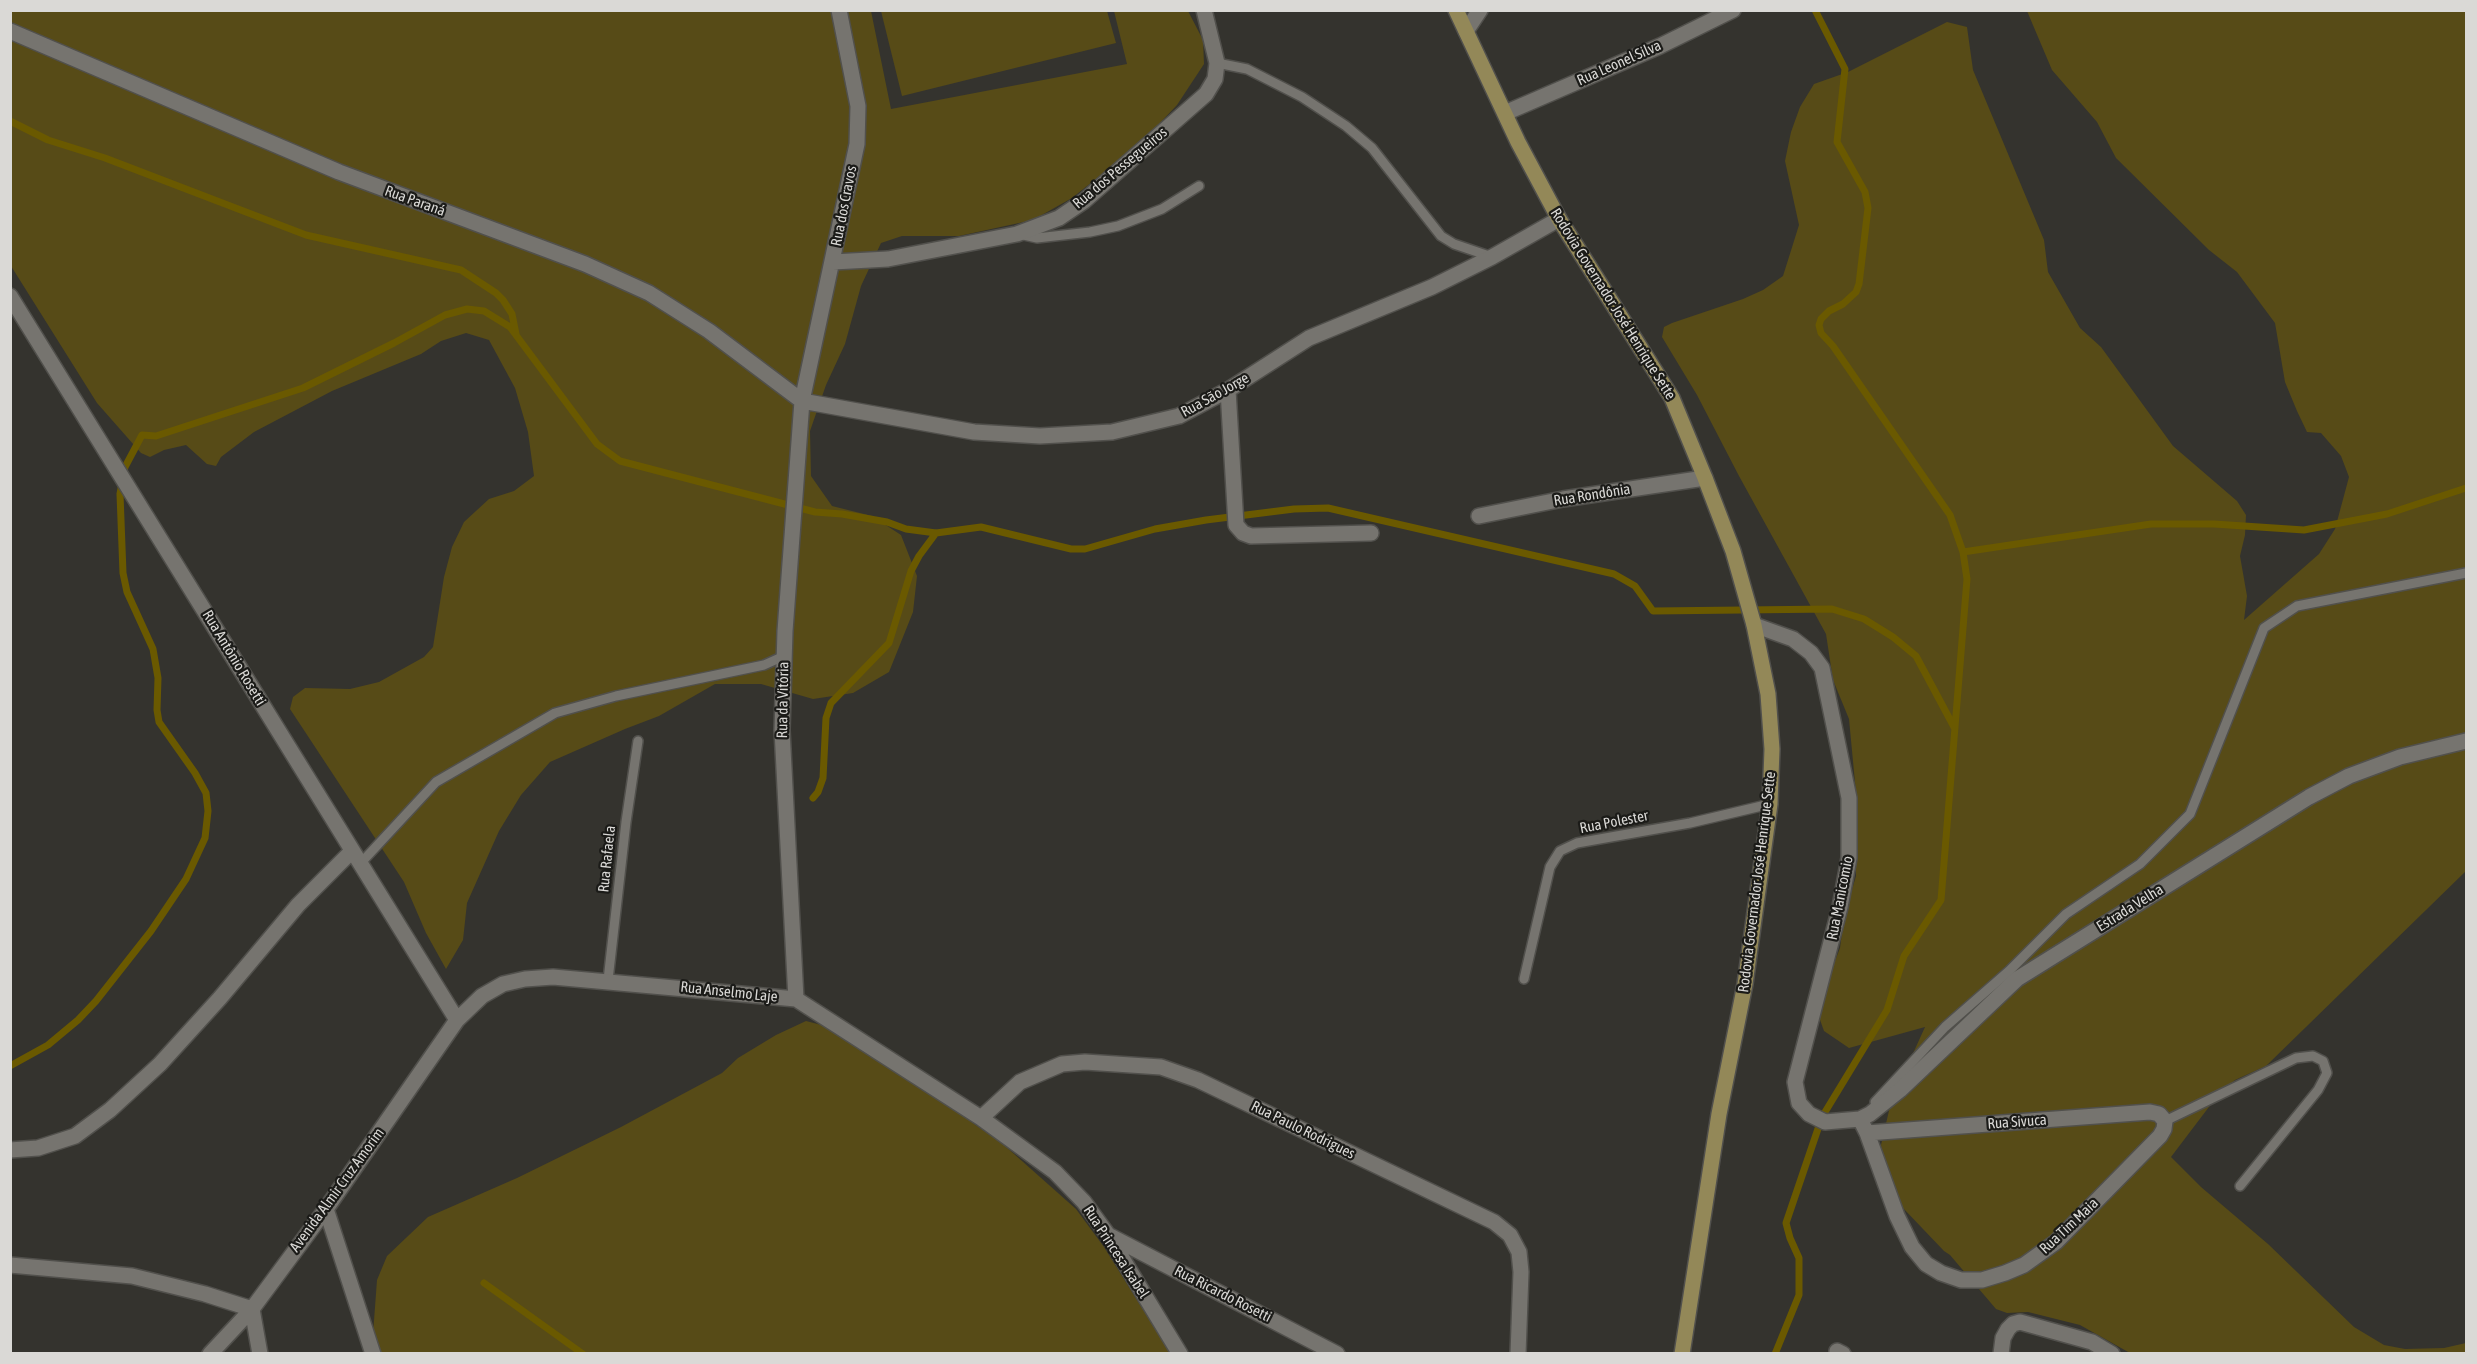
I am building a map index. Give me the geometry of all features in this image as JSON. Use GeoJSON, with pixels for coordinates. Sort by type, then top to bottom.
{"type":"FeatureCollection","features":[{"type":"Feature","properties":{"kind":"main road","name":"Rodovia Governador José Henrique Sette"},"geometry":{"type":"LineString","coordinates":[[1455,10],[1559,219],[1672,398],[1706,478],[1733,551],[1754,625],[1768,694],[1772,749],[1770,804],[1745,984],[1719,1114],[1682,1353]]}},
{"type":"Feature","properties":{"kind":"street","name":"Rua dos Cravos"},"geometry":{"type":"LineString","coordinates":[[802,401],[857,144],[858,106],[839,10]]}},
{"type":"Feature","properties":{"kind":"street"},"geometry":{"type":"LineString","coordinates":[[1204,10],[1217,63]]}},
{"type":"Feature","properties":{"kind":"street"},"geometry":{"type":"LineString","coordinates":[[1466,31],[1480,10]]}},
{"type":"Feature","properties":{"kind":"street","name":"Rua Leonel Silva"},"geometry":{"type":"LineString","coordinates":[[1505,113],[1660,46],[1733,10]]}},
{"type":"Feature","properties":{"kind":"street","name":"Rua Paraná"},"geometry":{"type":"LineString","coordinates":[[10,31],[339,172],[585,264],[649,293],[709,331],[802,401]]}},
{"type":"Feature","properties":{"kind":"street","name":"Rua dos Pessegueiros"},"geometry":{"type":"LineString","coordinates":[[833,262],[888,259],[1017,234],[1059,218],[1084,201],[1206,94],[1215,79],[1217,63]]}},
{"type":"Feature","properties":{"kind":"street","name":"Rua São Jorge"},"geometry":{"type":"LineString","coordinates":[[802,401],[974,432],[1040,436],[1112,432],[1179,416],[1228,390],[1309,338],[1432,287],[1492,257],[1559,219]]}},
{"type":"Feature","properties":{"kind":"street","name":"Rua Antônio Rosetti"},"geometry":{"type":"LineString","coordinates":[[10,296],[457,1020]]}},
{"type":"Feature","properties":{"kind":"street"},"geometry":{"type":"LineString","coordinates":[[1228,390],[1236,525],[1243,533],[1251,536],[1371,533]]}},
{"type":"Feature","properties":{"kind":"street","name":"Rua da Vitória"},"geometry":{"type":"LineString","coordinates":[[796,999],[782,730],[784,656],[802,401]]}},
{"type":"Feature","properties":{"kind":"street","name":"Rua Rondônia"},"geometry":{"type":"LineString","coordinates":[[1479,516],[1563,499],[1706,478]]}},
{"type":"Feature","properties":{"kind":"street","name":"Rua Manicomio"},"geometry":{"type":"LineString","coordinates":[[1754,625],[1793,639],[1811,653],[1822,668],[1849,798],[1849,858],[1840,907],[1795,1082],[1799,1103],[1809,1114],[1825,1122]]}},
{"type":"Feature","properties":{"kind":"street","name":"Estrada Velha"},"geometry":{"type":"LineString","coordinates":[[1825,1122],[1863,1126],[1870,1114],[1900,1090],[2017,979],[2278,816],[2349,776],[2400,757],[2466,741]]}},
{"type":"Feature","properties":{"kind":"street"},"geometry":{"type":"LineString","coordinates":[[10,1150],[38,1148],[75,1136],[110,1110],[160,1064],[220,998],[298,905],[355,858]]}},
{"type":"Feature","properties":{"kind":"street","name":"Rua Anselmo Laje"},"geometry":{"type":"LineString","coordinates":[[457,1020],[482,996],[503,984],[525,979],[553,977],[608,980],[796,999],[981,1118]]}},
{"type":"Feature","properties":{"kind":"street","name":"Avenida Almir Cruz Amorim"},"geometry":{"type":"LineString","coordinates":[[210,1353],[252,1309],[326,1209],[457,1020]]}},
{"type":"Feature","properties":{"kind":"street","name":"Rua Paulo Rodrigues"},"geometry":{"type":"LineString","coordinates":[[981,1118],[1020,1082],[1062,1064],[1085,1062],[1161,1067],[1198,1080],[1494,1222],[1510,1235],[1519,1252],[1521,1272],[1518,1353]]}},
{"type":"Feature","properties":{"kind":"street","name":"Rua Sivuca"},"geometry":{"type":"LineString","coordinates":[[1863,1126],[2150,1112],[2159,1114],[2165,1120]]}},
{"type":"Feature","properties":{"kind":"street","name":"Rua Princesa Isabel"},"geometry":{"type":"LineString","coordinates":[[981,1118],[1055,1172],[1084,1202],[1108,1235],[1180,1353]]}},
{"type":"Feature","properties":{"kind":"street","name":"Rua Tim Maia"},"geometry":{"type":"LineString","coordinates":[[1863,1126],[1897,1216],[1912,1247],[1926,1264],[1941,1273],[1960,1280],[1982,1280],[2024,1265],[2056,1242],[2160,1136],[2165,1120]]}},
{"type":"Feature","properties":{"kind":"street"},"geometry":{"type":"LineString","coordinates":[[326,1209],[373,1353]]}},
{"type":"Feature","properties":{"kind":"street","name":"Rua Ricardo Rosetti"},"geometry":{"type":"LineString","coordinates":[[1108,1235],[1337,1353]]}},
{"type":"Feature","properties":{"kind":"street"},"geometry":{"type":"LineString","coordinates":[[10,1265],[132,1276],[205,1294],[252,1309],[260,1353]]}},
{"type":"Feature","properties":{"kind":"street"},"geometry":{"type":"LineString","coordinates":[[2002,1346],[2008,1329],[2020,1322],[2092,1342],[2112,1353]]}},
{"type":"Feature","properties":{"kind":"lane"},"geometry":{"type":"LineString","coordinates":[[1217,63],[1247,69],[1302,96],[1346,126],[1372,148],[1441,236],[1454,244],[1492,257]]}},
{"type":"Feature","properties":{"kind":"lane"},"geometry":{"type":"LineString","coordinates":[[1017,234],[1037,238],[1118,226],[1162,208],[1199,186]]}},
{"type":"Feature","properties":{"kind":"lane"},"geometry":{"type":"LineString","coordinates":[[1863,1126],[1945,1027],[2009,971],[2066,914],[2140,864],[2190,814],[2264,628],[2297,606],[2466,573]]}},
{"type":"Feature","properties":{"kind":"lane"},"geometry":{"type":"LineString","coordinates":[[355,858],[436,782],[555,713],[615,696],[764,665],[784,656]]}},
{"type":"Feature","properties":{"kind":"lane","name":"Rua Rafaela"},"geometry":{"type":"LineString","coordinates":[[608,980],[626,822],[638,741]]}},
{"type":"Feature","properties":{"kind":"lane","name":"Rua Polester"},"geometry":{"type":"LineString","coordinates":[[1524,979],[1550,867],[1560,851],[1577,843],[1690,823],[1770,804]]}},
{"type":"Feature","properties":{"kind":"lane"},"geometry":{"type":"LineString","coordinates":[[2165,1120],[2296,1058],[2313,1056],[2323,1061],[2327,1073],[2318,1090],[2240,1186]]}},
{"type":"Feature","properties":{"kind":"shaded area"},"geometry":{"type":"Polygon","coordinates":[[[11,11],[871,11],[891,109],[1127,64],[1114,11],[1188,11],[1203,40],[1204,64],[1177,105],[1141,143],[1072,198],[1033,220],[959,236],[902,236],[881,243],[861,286],[845,344],[826,385],[810,431],[811,476],[832,506],[872,516],[901,535],[917,576],[913,612],[889,672],[853,693],[813,699],[761,684],[715,684],[659,716],[550,762],[521,795],[499,831],[467,903],[463,940],[446,969],[426,933],[404,882],[290,709],[293,697],[305,688],[350,689],[379,682],[424,657],[433,647],[444,577],[452,547],[464,522],[489,499],[514,491],[534,476],[528,432],[515,388],[489,340],[466,333],[441,341],[421,354],[332,391],[254,432],[221,457],[216,466],[207,464],[186,445],[164,450],[150,457],[141,453],[97,403],[11,266],[11,11]]]}},
{"type":"Feature","properties":{"kind":"shaded area"},"geometry":{"type":"Polygon","coordinates":[[[881,11],[1107,11],[1116,43],[902,96],[881,11]]]}},
{"type":"Feature","properties":{"kind":"shaded area"},"geometry":{"type":"Polygon","coordinates":[[[2027,11],[2466,11],[2466,871],[2266,1066],[2235,1080],[2218,1095],[2171,1157],[2201,1187],[2268,1244],[2354,1327],[2384,1345],[2405,1349],[2444,1348],[2466,1343],[2466,1353],[2130,1353],[2080,1325],[2028,1312],[2007,1313],[1996,1309],[1950,1255],[1902,1207],[1890,1186],[1883,1164],[1881,1145],[1891,1102],[1925,1027],[1849,1048],[1824,1031],[1819,1017],[1818,1005],[1840,948],[1844,917],[1856,876],[1856,793],[1849,719],[1833,680],[1826,634],[1697,395],[1662,337],[1664,327],[1743,299],[1763,290],[1783,276],[1799,225],[1785,161],[1791,132],[1800,107],[1814,84],[1848,72],[1947,22],[1967,27],[1973,70],[2044,240],[2048,272],[2080,328],[2101,347],[2173,446],[2237,501],[2246,515],[2245,535],[2240,556],[2247,596],[2244,620],[2319,554],[2335,529],[2349,477],[2341,456],[2321,433],[2307,432],[2285,382],[2275,323],[2237,272],[2209,250],[2116,158],[2097,122],[2052,70],[2027,11]]]}},
{"type":"Feature","properties":{"kind":"shaded area"},"geometry":{"type":"Polygon","coordinates":[[[806,1021],[841,1030],[1004,1145],[1076,1209],[1104,1247],[1170,1353],[375,1354],[373,1334],[377,1280],[387,1256],[428,1217],[517,1178],[621,1127],[722,1073],[738,1058],[776,1035],[806,1021]]]}},
{"type":"Feature","properties":{"kind":"waterway"},"geometry":{"type":"LineString","coordinates":[[1775,1354],[1799,1295],[1799,1258],[1786,1223],[1822,1117],[1887,1010],[1904,956],[1941,900],[1967,579],[1963,552],[1950,515],[1833,346],[1821,333],[1819,325],[1821,319],[1856,292],[1859,284],[1868,208],[1865,192],[1837,142],[1845,69],[1815,10]]}},
{"type":"Feature","properties":{"kind":"waterway"},"geometry":{"type":"LineString","coordinates":[[10,121],[48,140],[105,158],[306,235],[461,270],[503,300],[512,314],[516,334]]}},
{"type":"Feature","properties":{"kind":"waterway"},"geometry":{"type":"LineString","coordinates":[[10,1066],[48,1045],[78,1020],[96,1001],[151,931],[186,879],[205,838],[208,811],[206,793],[195,773],[159,722],[158,678],[153,649],[127,592],[123,573],[120,494],[125,467],[142,435],[156,436],[303,388],[445,315],[467,309],[484,311],[510,327],[597,444],[620,461],[815,512],[842,514],[887,522],[906,529],[936,533],[981,527],[1071,549],[1085,549],[1155,529],[1206,520],[1294,509],[1328,508],[1614,574],[1635,586],[1653,611],[1832,609],[1864,619],[1893,637],[1916,656],[1954,727]]}},
{"type":"Feature","properties":{"kind":"waterway"},"geometry":{"type":"LineString","coordinates":[[1963,552],[2151,524],[2214,524],[2304,530],[2387,514],[2466,488]]}},
{"type":"Feature","properties":{"kind":"waterway"},"geometry":{"type":"LineString","coordinates":[[813,798],[823,778],[826,718],[831,703],[889,643],[911,571],[936,533]]}},
{"type":"Feature","properties":{"kind":"waterway"},"geometry":{"type":"LineString","coordinates":[[484,1283],[583,1354]]}}]}
